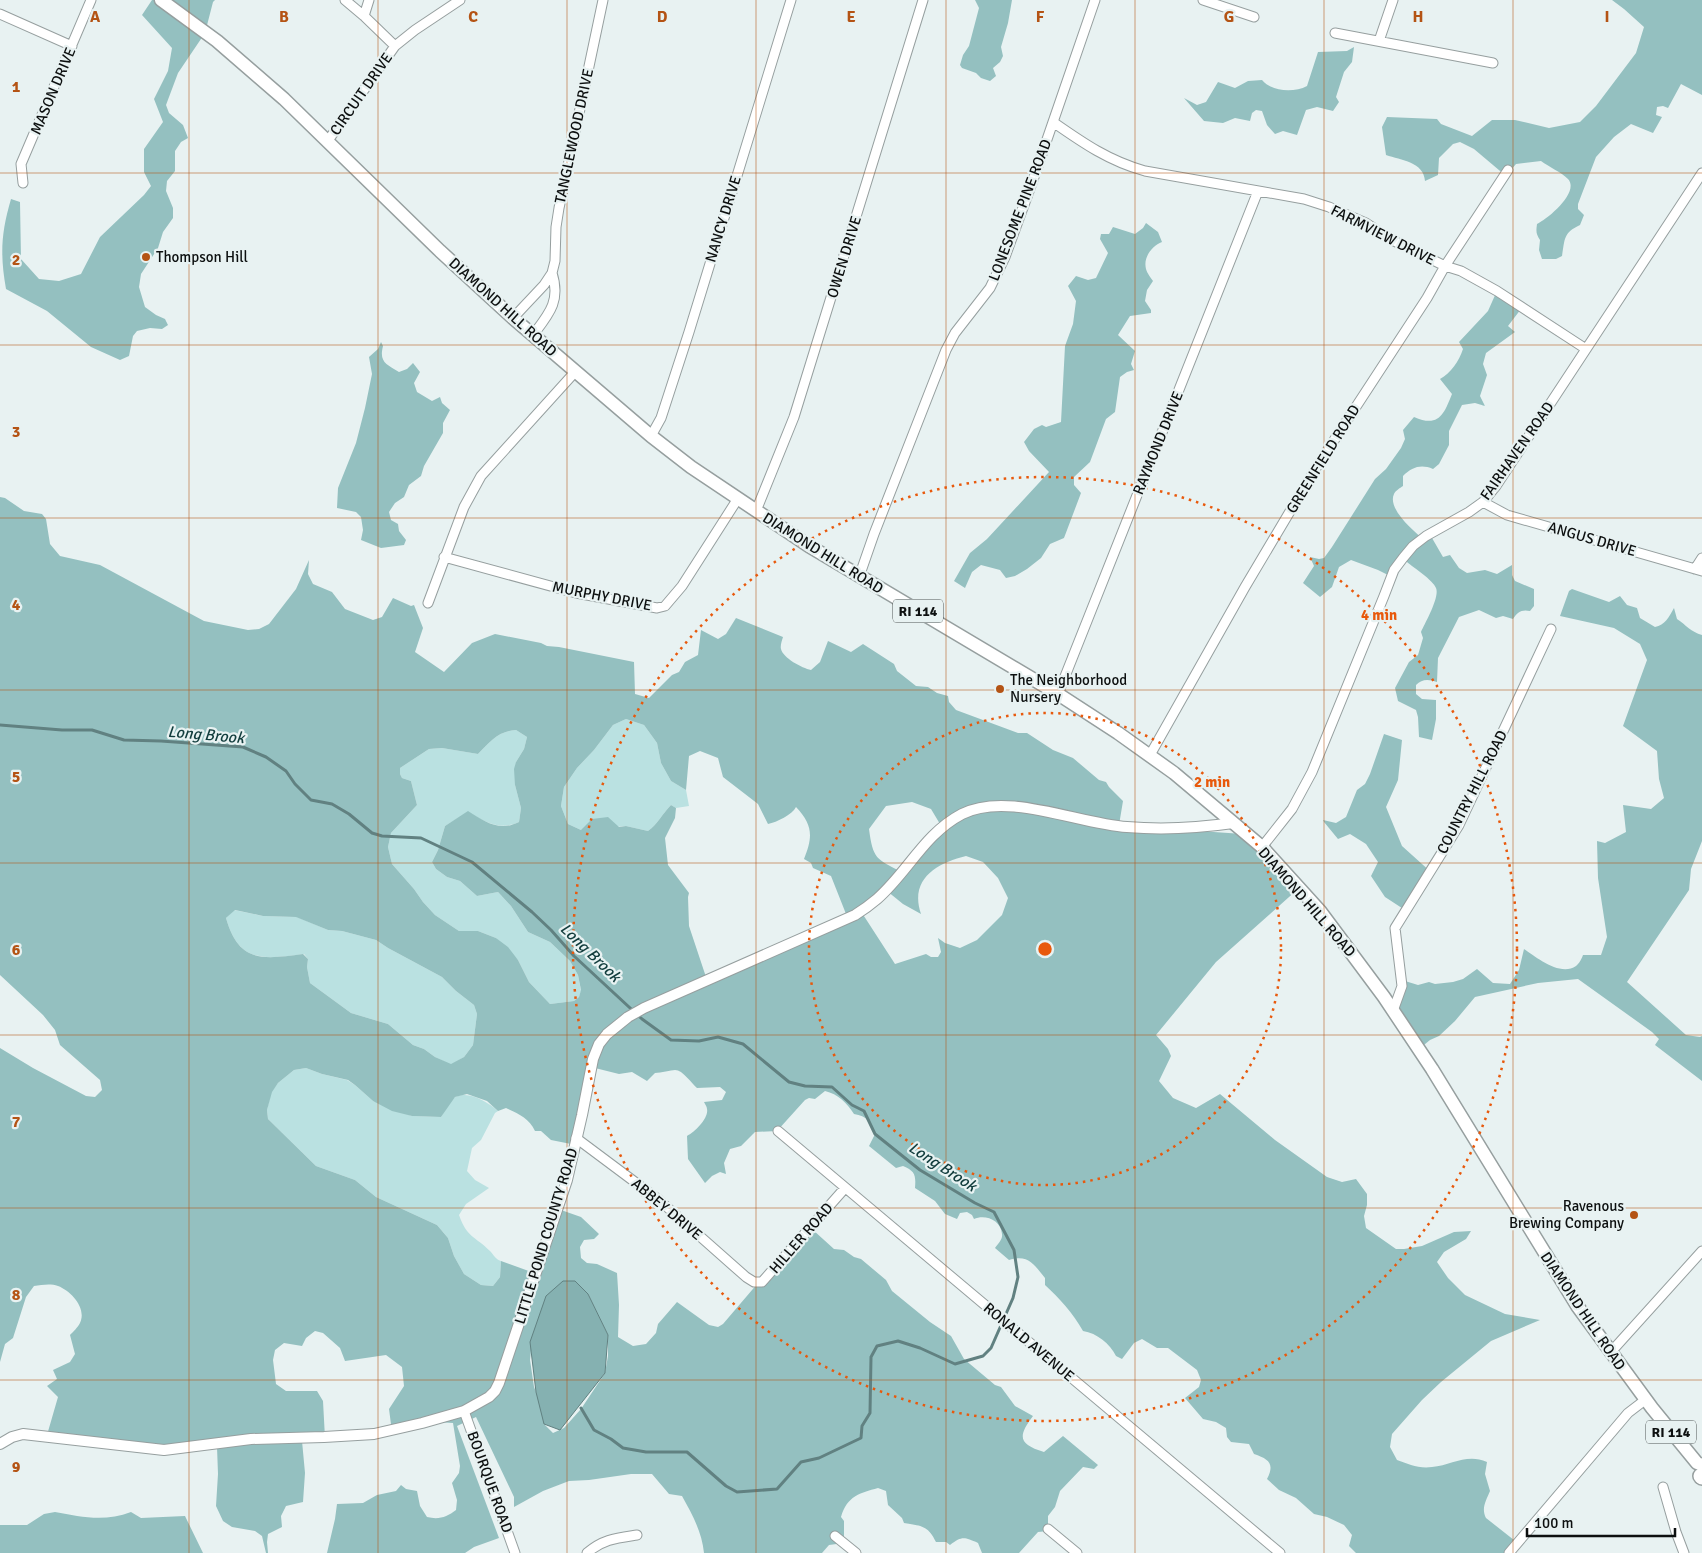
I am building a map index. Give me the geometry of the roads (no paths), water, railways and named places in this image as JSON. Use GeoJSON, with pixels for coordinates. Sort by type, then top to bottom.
{"type":"FeatureCollection","features":[{"type":"Feature","properties":{"kind":"main road","name":"DIAMOND HILL ROAD"},"geometry":{"type":"LineString","coordinates":[[161,0],[217,41],[284,99],[440,251],[513,318],[690,467],[737,500],[860,577],[1058,694],[1118,733],[1150,755],[1262,847],[1320,911],[1366,972],[1434,1074],[1568,1292],[1610,1353],[1701,1472]]}},
{"type":"Feature","properties":{"kind":"street","name":"MASON DRIVE"},"geometry":{"type":"LineString","coordinates":[[23,183],[21,164],[91,0]]}},
{"type":"Feature","properties":{"kind":"street","name":"CIRCUIT DRIVE"},"geometry":{"type":"LineString","coordinates":[[345,0],[395,46]]}},
{"type":"Feature","properties":{"kind":"street"},"geometry":{"type":"LineString","coordinates":[[364,16],[369,0]]}},
{"type":"Feature","properties":{"kind":"street","name":"CIRCUIT DRIVE"},"geometry":{"type":"LineString","coordinates":[[327,142],[395,46],[415,30],[460,0]]}},
{"type":"Feature","properties":{"kind":"street","name":"TANGLEWOOD DRIVE"},"geometry":{"type":"LineString","coordinates":[[513,318],[544,285],[552,273],[555,261],[558,208],[604,0]]}},
{"type":"Feature","properties":{"kind":"street","name":"NANCY DRIVE"},"geometry":{"type":"LineString","coordinates":[[651,436],[661,418],[689,332],[791,0]]}},
{"type":"Feature","properties":{"kind":"street","name":"OWEN DRIVE"},"geometry":{"type":"LineString","coordinates":[[756,511],[794,417],[923,0]]}},
{"type":"Feature","properties":{"kind":"street","name":"LONESOME PINE ROAD"},"geometry":{"type":"LineString","coordinates":[[860,577],[874,534],[937,371],[955,334],[990,288],[998,274],[1029,192],[1095,0]]}},
{"type":"Feature","properties":{"kind":"street"},"geometry":{"type":"LineString","coordinates":[[1203,0],[1254,17]]}},
{"type":"Feature","properties":{"kind":"street"},"geometry":{"type":"LineString","coordinates":[[1379,41],[1393,0]]}},
{"type":"Feature","properties":{"kind":"street"},"geometry":{"type":"LineString","coordinates":[[0,14],[72,46]]}},
{"type":"Feature","properties":{"kind":"street"},"geometry":{"type":"LineString","coordinates":[[1335,33],[1493,63]]}},
{"type":"Feature","properties":{"kind":"street","name":"FARMVIEW DRIVE"},"geometry":{"type":"LineString","coordinates":[[1053,122],[1107,157],[1131,167],[1304,199],[1329,207],[1366,223],[1392,240],[1445,266],[1461,271],[1497,291],[1586,349]]}},
{"type":"Feature","properties":{"kind":"street","name":"GREENFIELD ROAD"},"geometry":{"type":"LineString","coordinates":[[1150,755],[1289,513],[1344,424],[1508,170]]}},
{"type":"Feature","properties":{"kind":"street","name":"FAIRHAVEN ROAD"},"geometry":{"type":"LineString","coordinates":[[1262,847],[1292,809],[1312,772],[1394,570],[1413,546],[1426,536],[1483,502],[1496,486],[1702,173]]}},
{"type":"Feature","properties":{"kind":"street","name":"RAYMOND DRIVE"},"geometry":{"type":"LineString","coordinates":[[1058,694],[1258,192]]}},
{"type":"Feature","properties":{"kind":"street","name":"TANGLEWOOD DRIVE"},"geometry":{"type":"LineString","coordinates":[[534,336],[553,308],[556,286],[552,273]]}},
{"type":"Feature","properties":{"kind":"street"},"geometry":{"type":"LineString","coordinates":[[428,603],[464,507],[481,476],[575,372]]}},
{"type":"Feature","properties":{"kind":"street","name":"MURPHY DRIVE"},"geometry":{"type":"LineString","coordinates":[[444,557],[576,593],[657,608],[665,606],[682,586],[737,500]]}},
{"type":"Feature","properties":{"kind":"street","name":"ANGUS DRIVE"},"geometry":{"type":"LineString","coordinates":[[1483,502],[1507,515],[1699,570]]}},
{"type":"Feature","properties":{"kind":"street"},"geometry":{"type":"LineString","coordinates":[[1699,570],[1702,558]]}},
{"type":"Feature","properties":{"kind":"street","name":"COUNTRY HILL ROAD"},"geometry":{"type":"LineString","coordinates":[[1393,1011],[1402,986],[1395,928],[1458,825],[1551,629]]}},
{"type":"Feature","properties":{"kind":"street","name":"LITTLE POND COUNTY ROAD"},"geometry":{"type":"LineString","coordinates":[[0,1444],[12,1437],[23,1434],[164,1450],[251,1438],[324,1438],[374,1434],[464,1411],[489,1397],[499,1383],[567,1180],[593,1059],[599,1044],[616,1025],[644,1008],[862,911],[889,887],[917,852],[937,831],[970,810],[1000,806],[1019,807],[1125,827],[1169,829],[1233,823]]}},
{"type":"Feature","properties":{"kind":"street","name":"RONALD AVENUE"},"geometry":{"type":"LineString","coordinates":[[778,1131],[1280,1553]]}},
{"type":"Feature","properties":{"kind":"street","name":"ABBEY DRIVE"},"geometry":{"type":"LineString","coordinates":[[576,1138],[659,1200],[746,1278],[754,1282]]}},
{"type":"Feature","properties":{"kind":"street","name":"HILLER ROAD"},"geometry":{"type":"LineString","coordinates":[[754,1282],[762,1282],[770,1274],[845,1188]]}},
{"type":"Feature","properties":{"kind":"street"},"geometry":{"type":"LineString","coordinates":[[1610,1353],[1702,1251]]}},
{"type":"Feature","properties":{"kind":"street"},"geometry":{"type":"LineString","coordinates":[[1509,1553],[1628,1413],[1646,1400]]}},
{"type":"Feature","properties":{"kind":"street","name":"BOURQUE ROAD"},"geometry":{"type":"LineString","coordinates":[[464,1411],[515,1553]]}},
{"type":"Feature","properties":{"kind":"street"},"geometry":{"type":"LineString","coordinates":[[1663,1487],[1674,1528],[1684,1553]]}},
{"type":"Feature","properties":{"kind":"street"},"geometry":{"type":"LineString","coordinates":[[1048,1529],[1077,1553]]}},
{"type":"Feature","properties":{"kind":"street"},"geometry":{"type":"LineString","coordinates":[[587,1553],[607,1540],[637,1535]]}},
{"type":"Feature","properties":{"kind":"street"},"geometry":{"type":"LineString","coordinates":[[835,1536],[856,1553]]}},
{"type":"Feature","properties":{"kind":"waterway","name":"Long Brook"},"geometry":{"type":"LineString","coordinates":[[0,725],[62,730],[92,730],[124,740],[243,747],[266,757],[286,771],[295,784],[311,800],[332,804],[349,814],[372,833],[382,836],[421,838],[472,862],[532,912],[574,956],[642,1019],[671,1040],[699,1041],[718,1037],[743,1044],[789,1082],[805,1086],[832,1087],[852,1105],[864,1111],[875,1134],[920,1170],[975,1203],[994,1212],[1014,1250],[1018,1277],[1013,1298],[991,1348],[983,1356],[955,1364],[920,1348],[898,1341],[877,1346],[871,1357],[870,1413],[862,1426],[861,1438],[819,1458],[801,1462],[777,1489],[737,1492],[726,1486],[687,1452],[646,1452],[623,1448],[594,1430],[581,1408]]}},
{"type":"Feature","properties":{"kind":"place","name":"Thompson Hill"},"geometry":{"type":"Point","coordinates":[146,257]}},
{"type":"Feature","properties":{"kind":"place","name":"The Neighborhood Nursery"},"geometry":{"type":"Point","coordinates":[1000,689]}},
{"type":"Feature","properties":{"kind":"place","name":"Ravenous Brewing Company"},"geometry":{"type":"Point","coordinates":[1634,1215]}}]}
